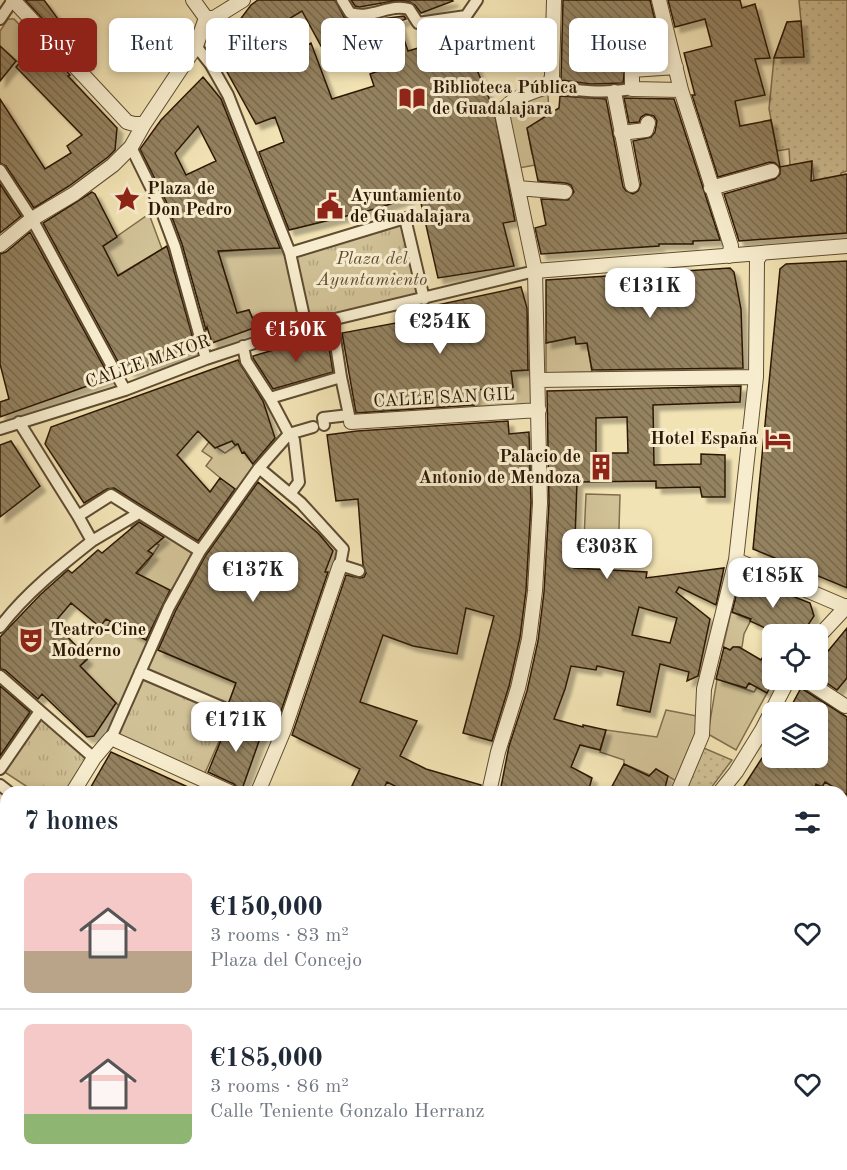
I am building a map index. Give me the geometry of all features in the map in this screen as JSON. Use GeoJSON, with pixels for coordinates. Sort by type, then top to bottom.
{"type":"FeatureCollection","features":[{"type":"Feature","properties":{"kind":"street"},"geometry":{"type":"LineString","coordinates":[[0,19],[13,0],[127,122],[144,124]]}},
{"type":"Feature","properties":{"kind":"street"},"geometry":{"type":"LineString","coordinates":[[0,245],[32,219],[74,194],[113,165],[131,147],[196,45],[206,18],[193,0]]}},
{"type":"Feature","properties":{"kind":"street"},"geometry":{"type":"LineString","coordinates":[[214,18],[243,0]]}},
{"type":"Feature","properties":{"kind":"street"},"geometry":{"type":"LineString","coordinates":[[342,0],[350,13],[360,16],[401,6],[410,9],[418,23],[466,16],[477,0]]}},
{"type":"Feature","properties":{"kind":"street"},"geometry":{"type":"LineString","coordinates":[[549,86],[552,76],[554,0]]}},
{"type":"Feature","properties":{"kind":"street"},"geometry":{"type":"LineString","coordinates":[[659,0],[681,90],[730,246],[729,256]]}},
{"type":"Feature","properties":{"kind":"street"},"geometry":{"type":"LineString","coordinates":[[196,45],[211,65],[228,95],[290,253],[306,326]]}},
{"type":"Feature","properties":{"kind":"street"},"geometry":{"type":"LineString","coordinates":[[632,89],[632,70],[676,67]]}},
{"type":"Feature","properties":{"kind":"street"},"geometry":{"type":"LineString","coordinates":[[490,786],[498,752],[518,688],[529,639],[535,591],[540,503],[535,271],[502,113],[504,108],[514,100],[549,86],[576,91],[681,90]]}},
{"type":"Feature","properties":{"kind":"street"},"geometry":{"type":"LineString","coordinates":[[614,92],[632,185]]}},
{"type":"Feature","properties":{"kind":"street"},"geometry":{"type":"LineString","coordinates":[[621,133],[646,130],[648,123]]}},
{"type":"Feature","properties":{"kind":"street"},"geometry":{"type":"LineString","coordinates":[[131,147],[159,204],[175,247],[206,359]]}},
{"type":"Feature","properties":{"kind":"street"},"geometry":{"type":"LineString","coordinates":[[0,170],[32,219],[125,390]]}},
{"type":"Feature","properties":{"kind":"street"},"geometry":{"type":"LineString","coordinates":[[711,188],[772,171]]}},
{"type":"Feature","properties":{"kind":"street"},"geometry":{"type":"LineString","coordinates":[[518,188],[565,192]]}},
{"type":"Feature","properties":{"kind":"street"},"geometry":{"type":"LineString","coordinates":[[290,253],[405,218],[424,299],[535,271],[847,246]]}},
{"type":"Feature","properties":{"kind":"street"},"geometry":{"type":"LineString","coordinates":[[681,786],[702,735],[704,689],[736,560],[756,377],[757,260],[761,254]]}},
{"type":"Feature","properties":{"kind":"street","name":"CALLE MAYOR"},"geometry":{"type":"LineString","coordinates":[[0,429],[125,390],[206,359],[306,326],[424,299]]}},
{"type":"Feature","properties":{"kind":"street"},"geometry":{"type":"LineString","coordinates":[[77,786],[111,738],[169,607],[200,551],[259,468],[288,434],[318,426],[323,418],[349,416],[332,319]]}},
{"type":"Feature","properties":{"kind":"street"},"geometry":{"type":"LineString","coordinates":[[243,346],[246,361],[270,398],[288,434],[294,440],[299,482],[290,494]]}},
{"type":"Feature","properties":{"kind":"street"},"geometry":{"type":"LineString","coordinates":[[270,398],[341,377]]}},
{"type":"Feature","properties":{"kind":"street"},"geometry":{"type":"LineString","coordinates":[[538,380],[756,377]]}},
{"type":"Feature","properties":{"kind":"street","name":"CALLE SAN GIL"},"geometry":{"type":"LineString","coordinates":[[351,422],[539,410]]}},
{"type":"Feature","properties":{"kind":"street"},"geometry":{"type":"LineString","coordinates":[[19,422],[92,541]]}},
{"type":"Feature","properties":{"kind":"street"},"geometry":{"type":"LineString","coordinates":[[259,468],[301,503],[343,549],[340,566],[284,730],[261,786]]}},
{"type":"Feature","properties":{"kind":"street"},"geometry":{"type":"LineString","coordinates":[[78,516],[111,495],[200,551]]}},
{"type":"Feature","properties":{"kind":"street"},"geometry":{"type":"LineString","coordinates":[[0,627],[15,608],[56,570],[92,541],[139,513]]}},
{"type":"Feature","properties":{"kind":"street"},"geometry":{"type":"LineString","coordinates":[[736,560],[847,606],[828,626]]}},
{"type":"Feature","properties":{"kind":"street"},"geometry":{"type":"LineString","coordinates":[[340,566],[359,571]]}},
{"type":"Feature","properties":{"kind":"street"},"geometry":{"type":"LineString","coordinates":[[140,672],[224,708],[284,730]]}},
{"type":"Feature","properties":{"kind":"street"},"geometry":{"type":"LineString","coordinates":[[0,676],[94,759]]}},
{"type":"Feature","properties":{"kind":"street"},"geometry":{"type":"LineString","coordinates":[[725,786],[762,730],[783,690]]}},
{"type":"Feature","properties":{"kind":"street"},"geometry":{"type":"LineString","coordinates":[[820,690],[844,706]]}},
{"type":"Feature","properties":{"kind":"street"},"geometry":{"type":"LineString","coordinates":[[0,769],[40,711]]}},
{"type":"Feature","properties":{"kind":"street"},"geometry":{"type":"LineString","coordinates":[[111,738],[217,786]]}},
{"type":"Feature","properties":{"kind":"green space"},"geometry":{"type":"Polygon","coordinates":[[[799,0],[847,0],[847,171],[841,173],[841,176],[814,181],[812,162],[790,165],[789,149],[777,151],[769,109],[774,58],[787,22],[801,21],[799,0]]]}},
{"type":"Feature","properties":{"kind":"green space"},"geometry":{"type":"Polygon","coordinates":[[[8,19],[14,19],[18,23],[18,62],[0,46],[0,31],[8,19]]]}},
{"type":"Feature","properties":{"kind":"green space"},"geometry":{"type":"Polygon","coordinates":[[[537,95],[548,95],[549,115],[527,128],[532,154],[537,155],[535,165],[519,168],[506,117],[537,95]]]}},
{"type":"Feature","properties":{"kind":"green space"},"geometry":{"type":"Polygon","coordinates":[[[149,214],[162,249],[110,280],[103,246],[149,214]]]}},
{"type":"Feature","properties":{"kind":"green space","name":"Plaza del Ayuntamiento"},"geometry":{"type":"Polygon","coordinates":[[[405,218],[424,299],[306,326],[290,253],[405,218]]]}},
{"type":"Feature","properties":{"kind":"green space"},"geometry":{"type":"Polygon","coordinates":[[[282,247],[284,255],[287,255],[298,296],[294,298],[298,312],[262,325],[255,317],[252,317],[249,310],[235,314],[232,296],[218,252],[282,247]]]}},
{"type":"Feature","properties":{"kind":"green space"},"geometry":{"type":"Polygon","coordinates":[[[575,337],[576,344],[587,343],[592,372],[546,373],[546,343],[575,337]]]}},
{"type":"Feature","properties":{"kind":"green space"},"geometry":{"type":"Polygon","coordinates":[[[532,370],[533,404],[474,407],[473,389],[513,387],[511,371],[532,370]]]}},
{"type":"Feature","properties":{"kind":"green space"},"geometry":{"type":"Polygon","coordinates":[[[209,442],[225,453],[238,444],[242,453],[244,452],[255,467],[237,492],[206,466],[212,458],[202,451],[209,442]]]}},
{"type":"Feature","properties":{"kind":"green space"},"geometry":{"type":"Polygon","coordinates":[[[586,494],[620,495],[618,563],[583,562],[586,494]]]}},
{"type":"Feature","properties":{"kind":"green space"},"geometry":{"type":"Polygon","coordinates":[[[142,517],[194,551],[173,592],[147,579],[135,576],[159,545],[131,527],[142,517]]]}},
{"type":"Feature","properties":{"kind":"green space"},"geometry":{"type":"Polygon","coordinates":[[[731,612],[751,620],[744,634],[742,647],[733,647],[730,650],[723,647],[731,612]]]}},
{"type":"Feature","properties":{"kind":"green space"},"geometry":{"type":"Polygon","coordinates":[[[111,620],[150,642],[121,708],[80,666],[87,660],[81,654],[100,627],[105,630],[111,620]]]}},
{"type":"Feature","properties":{"kind":"green space"},"geometry":{"type":"Polygon","coordinates":[[[154,648],[236,683],[228,705],[145,669],[154,648]]]}},
{"type":"Feature","properties":{"kind":"green space"},"geometry":{"type":"Polygon","coordinates":[[[140,672],[231,714],[202,780],[111,738],[140,672]]]}},
{"type":"Feature","properties":{"kind":"green space"},"geometry":{"type":"Polygon","coordinates":[[[717,679],[754,692],[757,687],[767,693],[736,750],[708,734],[717,679]]]}},
{"type":"Feature","properties":{"kind":"green space"},"geometry":{"type":"Polygon","coordinates":[[[666,710],[702,717],[676,781],[656,769],[650,775],[624,764],[624,760],[600,752],[606,730],[657,737],[666,710]]]}},
{"type":"Feature","properties":{"kind":"green space"},"geometry":{"type":"Polygon","coordinates":[[[40,711],[94,758],[77,786],[26,786],[0,769],[40,711]]]}},
{"type":"Feature","properties":{"kind":"green space"},"geometry":{"type":"Polygon","coordinates":[[[699,746],[732,760],[712,786],[682,786],[699,746]]]}},
{"type":"Feature","properties":{"kind":"building"},"geometry":{"type":"Polygon","coordinates":[[[25,0],[44,0],[57,18],[42,18],[25,0]]]}},
{"type":"Feature","properties":{"kind":"building"},"geometry":{"type":"Polygon","coordinates":[[[258,0],[335,0],[344,18],[321,18],[321,46],[309,24],[309,18],[306,18],[302,11],[290,18],[241,18],[258,0]]]}},
{"type":"Feature","properties":{"kind":"building"},"geometry":{"type":"Polygon","coordinates":[[[351,0],[453,1],[421,13],[410,2],[394,1],[359,7],[355,6],[351,0]]]}},
{"type":"Feature","properties":{"kind":"building"},"geometry":{"type":"Polygon","coordinates":[[[563,0],[650,0],[654,18],[569,18],[569,72],[624,72],[623,83],[591,84],[561,80],[563,0]]]}},
{"type":"Feature","properties":{"kind":"building"},"geometry":{"type":"Polygon","coordinates":[[[668,0],[740,0],[742,8],[755,4],[770,58],[755,59],[765,95],[735,101],[740,126],[771,120],[780,167],[812,161],[811,181],[847,174],[847,233],[739,241],[724,194],[775,179],[780,174],[780,168],[770,162],[718,177],[692,95],[695,95],[684,53],[712,46],[705,19],[675,27],[668,0]]]}},
{"type":"Feature","properties":{"kind":"building"},"geometry":{"type":"Polygon","coordinates":[[[801,21],[804,57],[774,58],[787,22],[801,21]]]}},
{"type":"Feature","properties":{"kind":"building"},"geometry":{"type":"Polygon","coordinates":[[[405,42],[408,51],[417,48],[417,72],[478,72],[494,110],[515,221],[503,223],[514,266],[438,278],[419,194],[379,208],[289,230],[259,152],[284,142],[275,117],[256,124],[227,72],[309,72],[309,44],[311,43],[332,99],[374,86],[370,74],[405,72],[405,42]]]}},
{"type":"Feature","properties":{"kind":"building"},"geometry":{"type":"Polygon","coordinates":[[[0,46],[16,61],[0,81],[0,46]]]}},
{"type":"Feature","properties":{"kind":"building"},"geometry":{"type":"Polygon","coordinates":[[[21,72],[67,72],[70,75],[68,76],[117,128],[115,150],[108,157],[34,208],[6,166],[0,163],[0,99],[45,169],[71,153],[67,146],[82,135],[21,72]]]}},
{"type":"Feature","properties":{"kind":"building"},"geometry":{"type":"Polygon","coordinates":[[[203,77],[221,99],[280,248],[218,251],[237,313],[249,310],[254,328],[212,343],[207,327],[206,330],[182,244],[166,201],[140,149],[161,120],[203,77]],[[198,126],[175,153],[186,175],[216,161],[198,126]]]}},
{"type":"Feature","properties":{"kind":"building"},"geometry":{"type":"Polygon","coordinates":[[[560,96],[606,99],[623,187],[633,194],[638,191],[641,184],[633,141],[651,137],[655,132],[657,121],[654,116],[646,114],[639,122],[629,123],[624,98],[674,99],[720,240],[693,241],[693,244],[659,244],[659,246],[541,254],[535,228],[546,225],[541,199],[568,200],[574,192],[571,185],[566,183],[538,181],[527,128],[559,108],[560,96]]]}},
{"type":"Feature","properties":{"kind":"building"},"geometry":{"type":"Polygon","coordinates":[[[0,184],[21,216],[0,233],[0,184]]]}},
{"type":"Feature","properties":{"kind":"building"},"geometry":{"type":"Polygon","coordinates":[[[92,192],[117,237],[103,246],[118,276],[167,246],[195,346],[192,349],[170,359],[131,371],[121,367],[43,223],[92,192]]]}},
{"type":"Feature","properties":{"kind":"building"},"geometry":{"type":"Polygon","coordinates":[[[30,232],[110,378],[0,417],[0,402],[9,399],[0,364],[0,254],[6,252],[30,232]]]}},
{"type":"Feature","properties":{"kind":"building"},"geometry":{"type":"Polygon","coordinates":[[[847,261],[847,588],[753,549],[780,269],[786,264],[847,261]]]}},
{"type":"Feature","properties":{"kind":"building"},"geometry":{"type":"Polygon","coordinates":[[[730,268],[734,272],[741,309],[743,368],[592,370],[587,343],[576,344],[575,337],[546,343],[546,280],[730,268]]]}},
{"type":"Feature","properties":{"kind":"building"},"geometry":{"type":"Polygon","coordinates":[[[521,287],[527,308],[528,370],[511,371],[513,387],[475,390],[474,405],[356,413],[342,333],[439,315],[437,305],[521,287]]]}},
{"type":"Feature","properties":{"kind":"building"},"geometry":{"type":"Polygon","coordinates":[[[327,336],[333,372],[273,389],[253,358],[253,356],[327,336]]]}},
{"type":"Feature","properties":{"kind":"building"},"geometry":{"type":"Polygon","coordinates":[[[238,360],[263,401],[275,438],[253,464],[244,452],[242,453],[238,444],[235,445],[232,441],[215,448],[198,431],[177,455],[210,492],[220,478],[235,489],[198,541],[114,488],[107,489],[84,503],[45,444],[51,427],[238,360]]]}},
{"type":"Feature","properties":{"kind":"building"},"geometry":{"type":"Polygon","coordinates":[[[741,386],[740,402],[653,405],[654,465],[701,464],[701,454],[725,455],[725,497],[702,497],[700,487],[656,488],[656,481],[577,482],[574,568],[647,572],[646,578],[724,568],[716,605],[679,587],[676,592],[710,619],[698,676],[687,681],[689,672],[660,664],[650,712],[617,705],[624,672],[597,666],[596,670],[571,666],[554,719],[583,727],[583,725],[606,730],[600,750],[580,745],[571,767],[592,778],[590,786],[501,786],[509,746],[527,691],[538,641],[544,592],[549,503],[547,391],[741,386]],[[627,417],[596,418],[596,453],[628,453],[627,417]],[[639,607],[632,635],[670,643],[677,618],[639,607]]]}},
{"type":"Feature","properties":{"kind":"building"},"geometry":{"type":"Polygon","coordinates":[[[508,421],[509,434],[529,432],[531,503],[526,590],[520,637],[509,686],[492,741],[463,733],[494,616],[466,608],[457,654],[413,646],[383,635],[360,702],[417,721],[400,756],[426,769],[481,786],[395,786],[387,782],[385,786],[352,786],[360,769],[292,735],[346,575],[360,578],[366,573],[363,565],[358,499],[336,501],[327,435],[508,421]]]}},
{"type":"Feature","properties":{"kind":"building"},"geometry":{"type":"Polygon","coordinates":[[[11,441],[40,486],[0,517],[0,445],[11,441]]]}},
{"type":"Feature","properties":{"kind":"building"},"geometry":{"type":"Polygon","coordinates":[[[258,482],[319,534],[333,551],[278,720],[229,702],[236,683],[158,650],[176,610],[206,555],[258,482]]]}},
{"type":"Feature","properties":{"kind":"building"},"geometry":{"type":"Polygon","coordinates":[[[139,522],[164,537],[148,551],[153,554],[136,573],[170,590],[146,640],[106,619],[100,627],[71,603],[54,623],[87,659],[80,666],[116,703],[94,736],[87,737],[42,694],[38,699],[5,670],[0,669],[0,637],[40,595],[68,570],[72,573],[98,550],[102,553],[139,522]]]}},
{"type":"Feature","properties":{"kind":"building"},"geometry":{"type":"Polygon","coordinates":[[[754,581],[810,603],[814,616],[809,624],[762,624],[762,627],[750,621],[751,619],[732,612],[738,588],[754,581]]]}},
{"type":"Feature","properties":{"kind":"building"},"geometry":{"type":"Polygon","coordinates":[[[847,628],[847,678],[837,690],[828,684],[828,651],[847,628]]]}},
{"type":"Feature","properties":{"kind":"building"},"geometry":{"type":"Polygon","coordinates":[[[724,647],[730,650],[733,647],[739,647],[761,660],[762,658],[762,690],[768,690],[767,693],[749,683],[746,688],[716,679],[724,647]]]}},
{"type":"Feature","properties":{"kind":"building"},"geometry":{"type":"Polygon","coordinates":[[[0,686],[30,712],[0,756],[0,686]]]}},
{"type":"Feature","properties":{"kind":"building"},"geometry":{"type":"Polygon","coordinates":[[[800,690],[804,690],[823,702],[793,702],[800,690]]]}},
{"type":"Feature","properties":{"kind":"building"},"geometry":{"type":"Polygon","coordinates":[[[828,705],[847,717],[847,786],[832,786],[825,782],[823,786],[816,784],[815,786],[744,786],[762,758],[762,768],[828,768],[828,705]]]}},
{"type":"Feature","properties":{"kind":"building"},"geometry":{"type":"Polygon","coordinates":[[[230,718],[263,730],[243,786],[236,786],[208,772],[230,718]]]}},
{"type":"Feature","properties":{"kind":"building"},"geometry":{"type":"Polygon","coordinates":[[[111,752],[186,786],[91,786],[111,752]]]}},
{"type":"Feature","properties":{"kind":"building"},"geometry":{"type":"Polygon","coordinates":[[[624,764],[649,776],[656,769],[668,776],[666,786],[612,786],[624,764]]]}},
{"type":"Feature","properties":{"kind":"place","name":"Biblioteca Pública de Guadalajara"},"geometry":{"type":"Point","coordinates":[412,98]}},
{"type":"Feature","properties":{"kind":"place","name":"Plaza de Don Pedro"},"geometry":{"type":"Point","coordinates":[127,199]}},
{"type":"Feature","properties":{"kind":"place","name":"Ayuntamiento de Guadalajara"},"geometry":{"type":"Point","coordinates":[330,206]}},
{"type":"Feature","properties":{"kind":"place","name":"Hotel España"},"geometry":{"type":"Point","coordinates":[778,439]}},
{"type":"Feature","properties":{"kind":"place","name":"Palacio de Antonio de Mendoza"},"geometry":{"type":"Point","coordinates":[601,467]}},
{"type":"Feature","properties":{"kind":"place","name":"Teatro-Cine Moderno"},"geometry":{"type":"Point","coordinates":[31,640]}}]}
